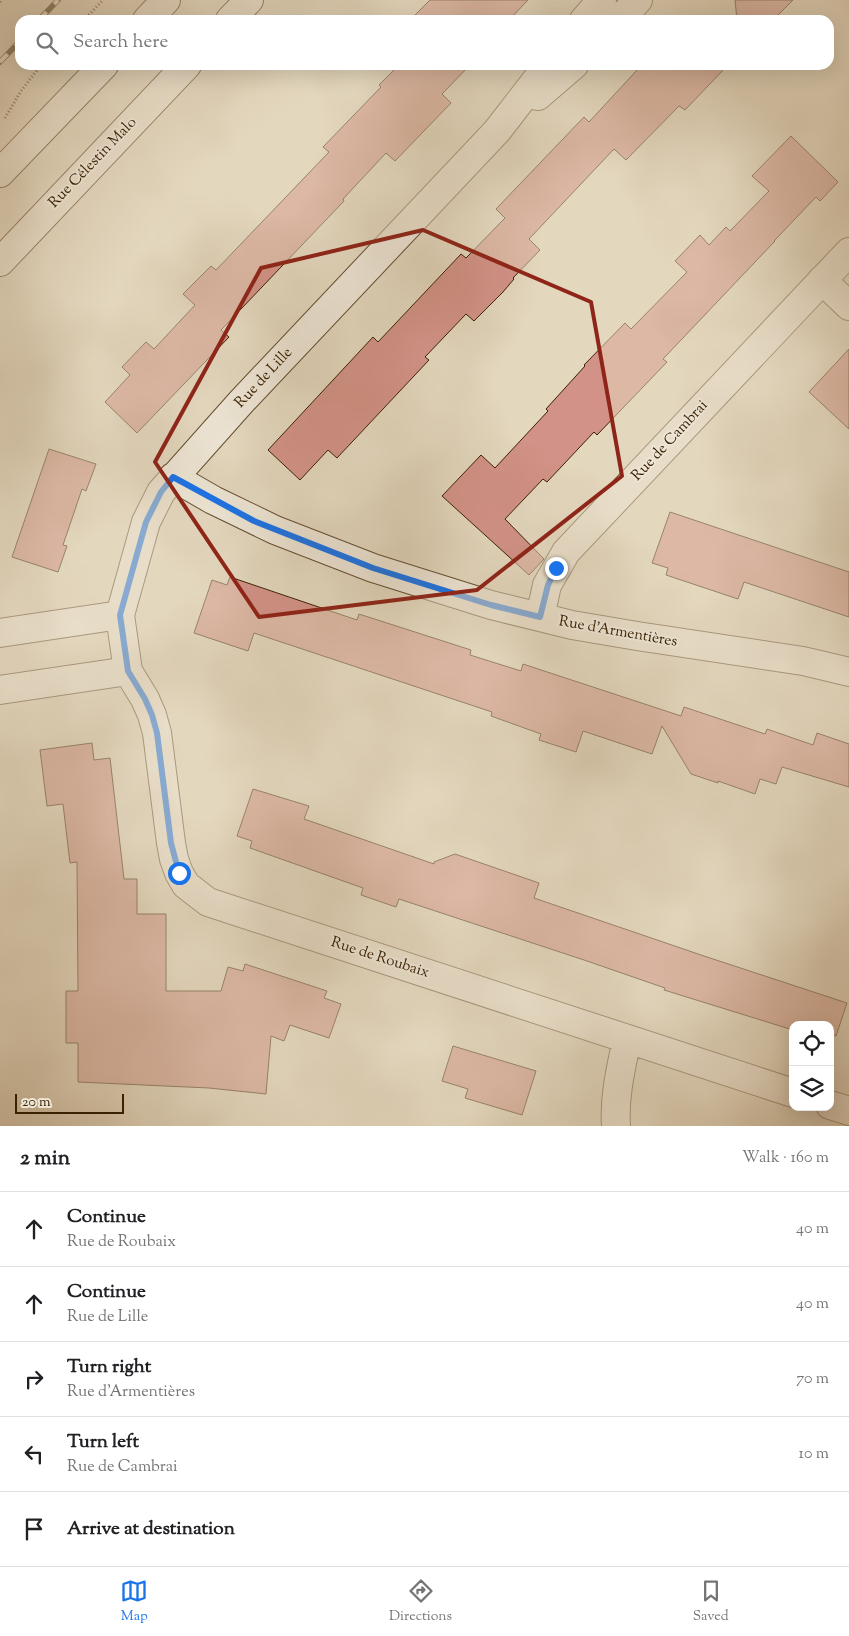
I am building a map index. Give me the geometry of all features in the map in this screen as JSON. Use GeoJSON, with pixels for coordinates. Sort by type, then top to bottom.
{"type":"FeatureCollection","features":[{"type":"Feature","properties":{"kind":"street"},"geometry":{"type":"LineString","coordinates":[[152,15],[166,0]]}},
{"type":"Feature","properties":{"kind":"street"},"geometry":{"type":"LineString","coordinates":[[235,15],[249,0]]}},
{"type":"Feature","properties":{"kind":"street"},"geometry":{"type":"LineString","coordinates":[[588,15],[602,0]]}},
{"type":"Feature","properties":{"kind":"street"},"geometry":{"type":"LineString","coordinates":[[624,15],[638,0]]}},
{"type":"Feature","properties":{"kind":"street"},"geometry":{"type":"LineString","coordinates":[[0,173],[99,70]]}},
{"type":"Feature","properties":{"kind":"street","name":"Rue Célestin Malo"},"geometry":{"type":"LineString","coordinates":[[0,262],[182,70]]}},
{"type":"Feature","properties":{"kind":"street","name":"Rue de Lille"},"geometry":{"type":"LineString","coordinates":[[128,671],[120,615],[146,522],[161,492],[242,401],[497,131],[544,70]]}},
{"type":"Feature","properties":{"kind":"street","name":"Rue de Lille"},"geometry":{"type":"LineString","coordinates":[[497,131],[568,70]]}},
{"type":"Feature","properties":{"kind":"street","name":"Rue de Cambrai"},"geometry":{"type":"LineString","coordinates":[[540,617],[548,585],[566,552],[849,252]]}},
{"type":"Feature","properties":{"kind":"street"},"geometry":{"type":"LineString","coordinates":[[822,280],[849,306]]}},
{"type":"Feature","properties":{"kind":"street","name":"Rue d'Armentières"},"geometry":{"type":"LineString","coordinates":[[173,477],[254,521],[409,580],[491,605],[628,635],[803,661],[849,672]]}},
{"type":"Feature","properties":{"kind":"street"},"geometry":{"type":"LineString","coordinates":[[0,633],[120,615]]}},
{"type":"Feature","properties":{"kind":"street"},"geometry":{"type":"LineString","coordinates":[[0,690],[128,671]]}},
{"type":"Feature","properties":{"kind":"street","name":"Rue de Roubaix"},"geometry":{"type":"LineString","coordinates":[[128,671],[145,699],[157,733],[174,859],[186,885],[208,902],[789,1092]]}},
{"type":"Feature","properties":{"kind":"street"},"geometry":{"type":"LineString","coordinates":[[616,1126],[618,1085],[627,1039]]}},
{"type":"Feature","properties":{"kind":"street"},"geometry":{"type":"LineString","coordinates":[[834,1106],[849,1111]]}},
{"type":"Feature","properties":{"kind":"path"},"geometry":{"type":"LineString","coordinates":[[89,15],[103,0]]}},
{"type":"Feature","properties":{"kind":"path"},"geometry":{"type":"LineString","coordinates":[[4,119],[21,91],[37,70]]}},
{"type":"Feature","properties":{"kind":"highlighted area"},"geometry":{"type":"Polygon","coordinates":[[[423,230],[591,302],[622,476],[477,590],[259,617],[155,462],[261,268],[423,230]]]}},
{"type":"Feature","properties":{"kind":"building"},"geometry":{"type":"Polygon","coordinates":[[[430,0],[528,0],[514,15],[415,15],[430,0]]]}},
{"type":"Feature","properties":{"kind":"building"},"geometry":{"type":"Polygon","coordinates":[[[735,0],[793,0],[778,15],[736,15],[735,0]]]}},
{"type":"Feature","properties":{"kind":"building"},"geometry":{"type":"Polygon","coordinates":[[[394,70],[465,70],[442,94],[451,103],[395,161],[386,153],[343,199],[344,201],[221,330],[229,337],[137,433],[105,402],[130,375],[122,367],[146,342],[154,349],[195,305],[183,294],[211,266],[216,270],[329,152],[323,147],[381,87],[379,85],[394,70]]]}},
{"type":"Feature","properties":{"kind":"building"},"geometry":{"type":"Polygon","coordinates":[[[637,70],[723,70],[685,110],[679,106],[626,160],[614,149],[529,239],[540,250],[513,278],[503,292],[474,321],[466,314],[425,357],[429,360],[337,458],[328,450],[300,480],[268,450],[373,337],[378,342],[461,254],[466,258],[505,218],[496,209],[584,117],[589,122],[637,70]]]}},
{"type":"Feature","properties":{"kind":"building"},"geometry":{"type":"Polygon","coordinates":[[[791,136],[838,182],[820,201],[816,197],[774,241],[663,359],[667,362],[597,435],[594,432],[547,482],[543,479],[505,519],[544,559],[529,575],[442,496],[481,455],[495,468],[548,411],[546,409],[584,365],[625,323],[631,329],[687,272],[675,261],[700,235],[709,245],[726,227],[730,231],[769,191],[752,176],[791,136]]]}},
{"type":"Feature","properties":{"kind":"building"},"geometry":{"type":"Polygon","coordinates":[[[849,349],[849,429],[809,392],[849,349]]]}},
{"type":"Feature","properties":{"kind":"building"},"geometry":{"type":"Polygon","coordinates":[[[49,449],[96,464],[86,491],[82,489],[63,545],[67,546],[58,572],[12,557],[49,449]]]}},
{"type":"Feature","properties":{"kind":"building"},"geometry":{"type":"Polygon","coordinates":[[[670,512],[849,572],[849,617],[744,582],[738,599],[666,575],[668,568],[652,563],[670,512]]]}},
{"type":"Feature","properties":{"kind":"building"},"geometry":{"type":"Polygon","coordinates":[[[230,577],[357,620],[359,614],[471,650],[470,655],[521,671],[523,664],[681,716],[684,707],[765,734],[767,729],[813,745],[817,733],[849,744],[849,787],[782,767],[776,784],[760,779],[755,794],[718,781],[718,783],[691,774],[662,726],[652,754],[583,731],[576,752],[539,740],[541,734],[491,716],[492,712],[254,633],[248,651],[194,633],[212,580],[227,585],[230,577]]]}},
{"type":"Feature","properties":{"kind":"building"},"geometry":{"type":"Polygon","coordinates":[[[92,743],[94,760],[110,758],[124,879],[137,879],[137,914],[166,914],[166,991],[221,991],[228,967],[243,971],[245,964],[327,991],[324,998],[341,1004],[329,1038],[290,1025],[284,1041],[271,1036],[266,1094],[209,1088],[78,1082],[78,1043],[66,1043],[66,991],[78,991],[77,862],[70,863],[63,804],[47,806],[40,750],[92,743]]]}},
{"type":"Feature","properties":{"kind":"building"},"geometry":{"type":"Polygon","coordinates":[[[253,789],[309,806],[304,819],[434,864],[434,862],[455,854],[539,883],[534,898],[847,1003],[836,1036],[834,1036],[834,1021],[789,1021],[789,1029],[664,990],[665,988],[584,960],[399,899],[396,907],[361,895],[363,888],[250,848],[252,841],[237,836],[253,789]]]}},
{"type":"Feature","properties":{"kind":"building"},"geometry":{"type":"Polygon","coordinates":[[[453,1046],[536,1071],[522,1115],[465,1098],[468,1089],[442,1081],[453,1046]]]}},
{"type":"Feature","properties":{"kind":"railway"},"geometry":{"type":"LineString","coordinates":[[44,15],[58,0]]}},
{"type":"Feature","properties":{"kind":"railway"},"geometry":{"type":"LineString","coordinates":[[0,62],[15,46]]}},
{"type":"Feature","properties":{"kind":"route"},"geometry":{"type":"LineString","coordinates":[[179,873],[171,843],[157,733],[145,699],[128,671],[120,615],[146,522],[152,507],[173,477],[254,521],[309,544],[373,568],[518,612],[540,617],[548,585],[556,568]]}}]}
